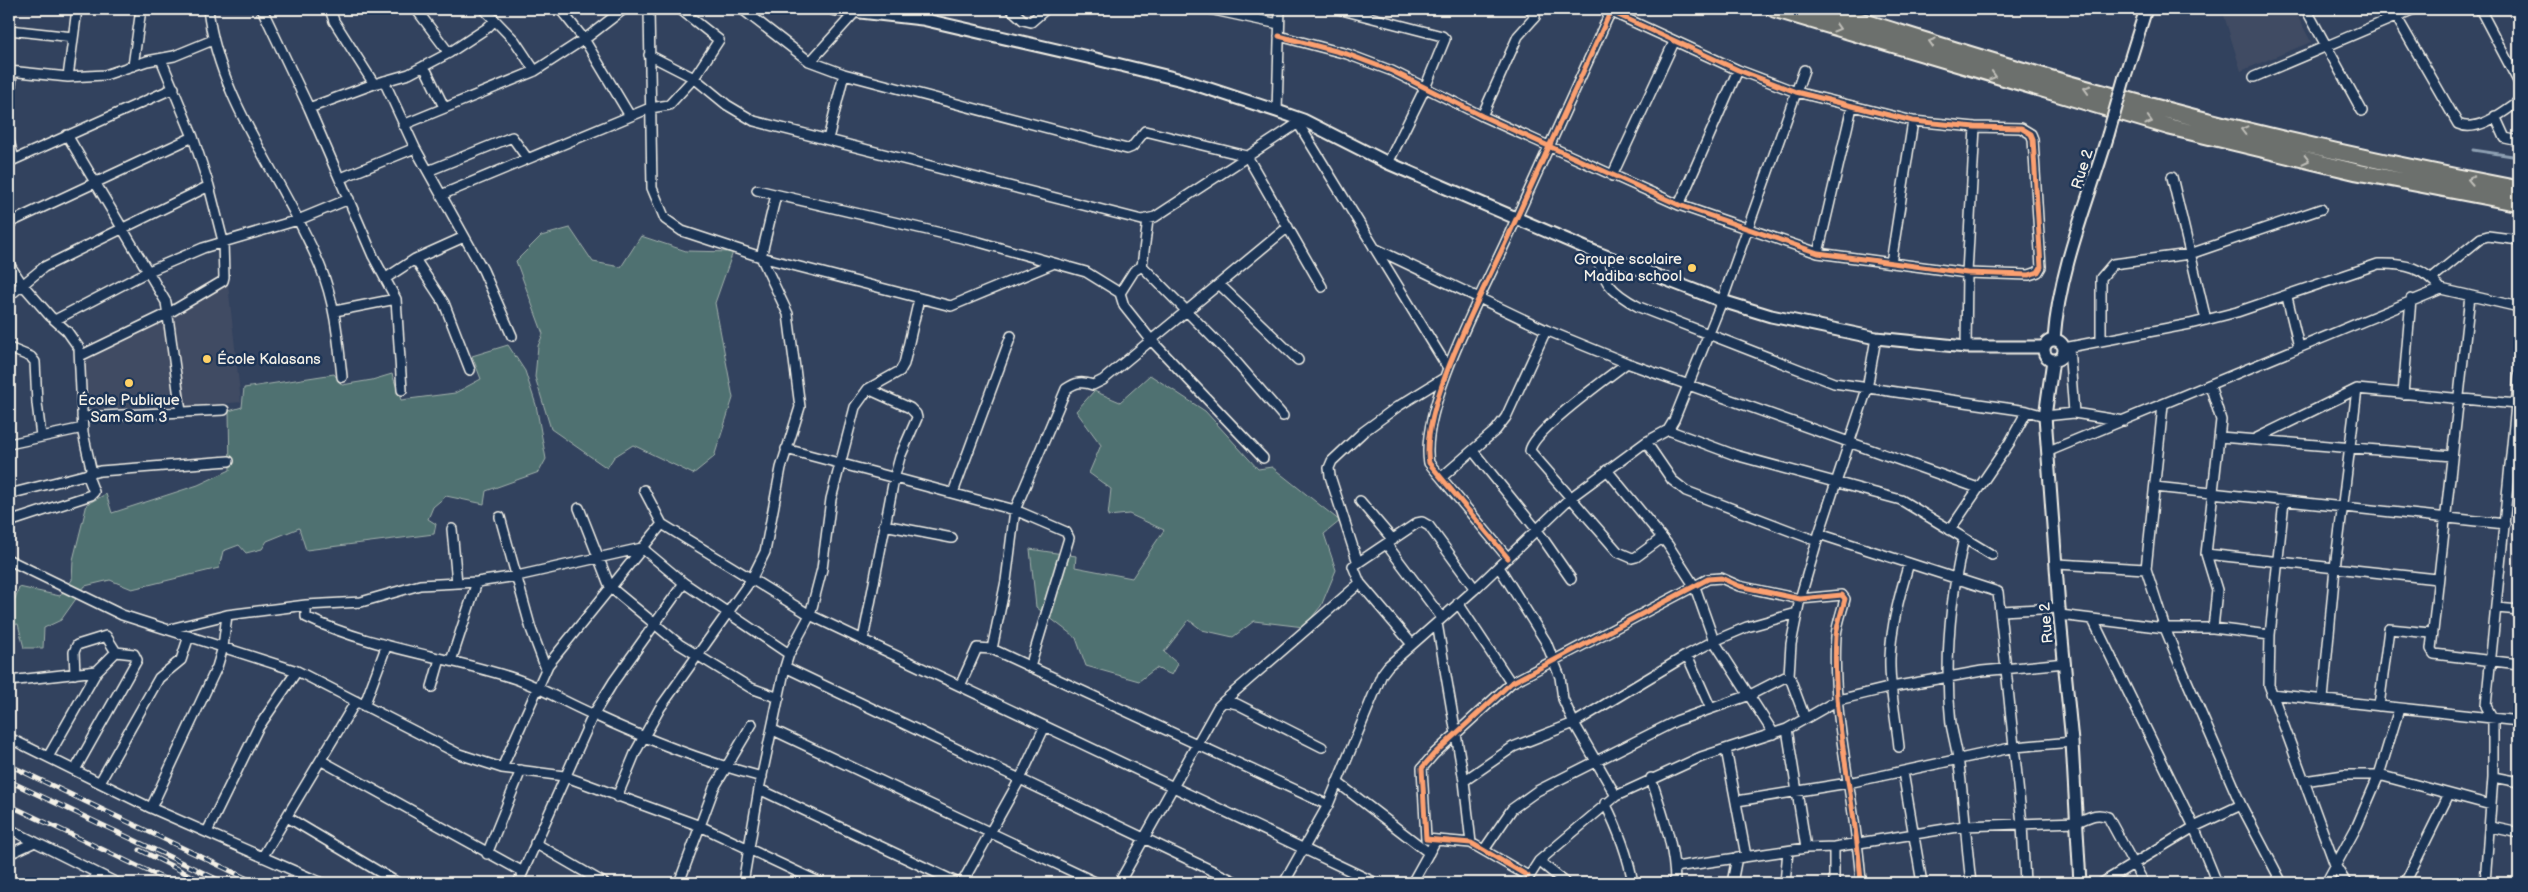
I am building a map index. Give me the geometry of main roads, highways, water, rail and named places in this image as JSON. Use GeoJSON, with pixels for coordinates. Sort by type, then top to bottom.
{"type":"FeatureCollection","features":[{"type":"Feature","properties":{"kind":"highway"},"geometry":{"type":"LineString","coordinates":[[1774,9],[2170,127],[2357,172],[2519,203]]}},
{"type":"Feature","properties":{"kind":"highway"},"geometry":{"type":"LineString","coordinates":[[1823,9],[2097,92],[2198,119],[2355,157],[2519,190]]}},
{"type":"Feature","properties":{"kind":"waterway"},"geometry":{"type":"LineString","coordinates":[[2473,150],[2519,157]]}},
{"type":"Feature","properties":{"kind":"railway"},"geometry":{"type":"LineString","coordinates":[[9,765],[256,883]]}},
{"type":"Feature","properties":{"kind":"railway"},"geometry":{"type":"LineString","coordinates":[[9,781],[225,883]]}},
{"type":"Feature","properties":{"kind":"railway"},"geometry":{"type":"LineString","coordinates":[[9,805],[173,883]]}},
{"type":"Feature","properties":{"kind":"railway"},"geometry":{"type":"LineString","coordinates":[[140,850],[205,883]]}},
{"type":"Feature","properties":{"kind":"place","name":"Groupe scolaire Madiba school"},"geometry":{"type":"Point","coordinates":[1692,268]}},
{"type":"Feature","properties":{"kind":"place","name":"École Kalasans"},"geometry":{"type":"Point","coordinates":[207,359]}},
{"type":"Feature","properties":{"kind":"place","name":"École Publique Sam Sam 3"},"geometry":{"type":"Point","coordinates":[129,383]}}]}
